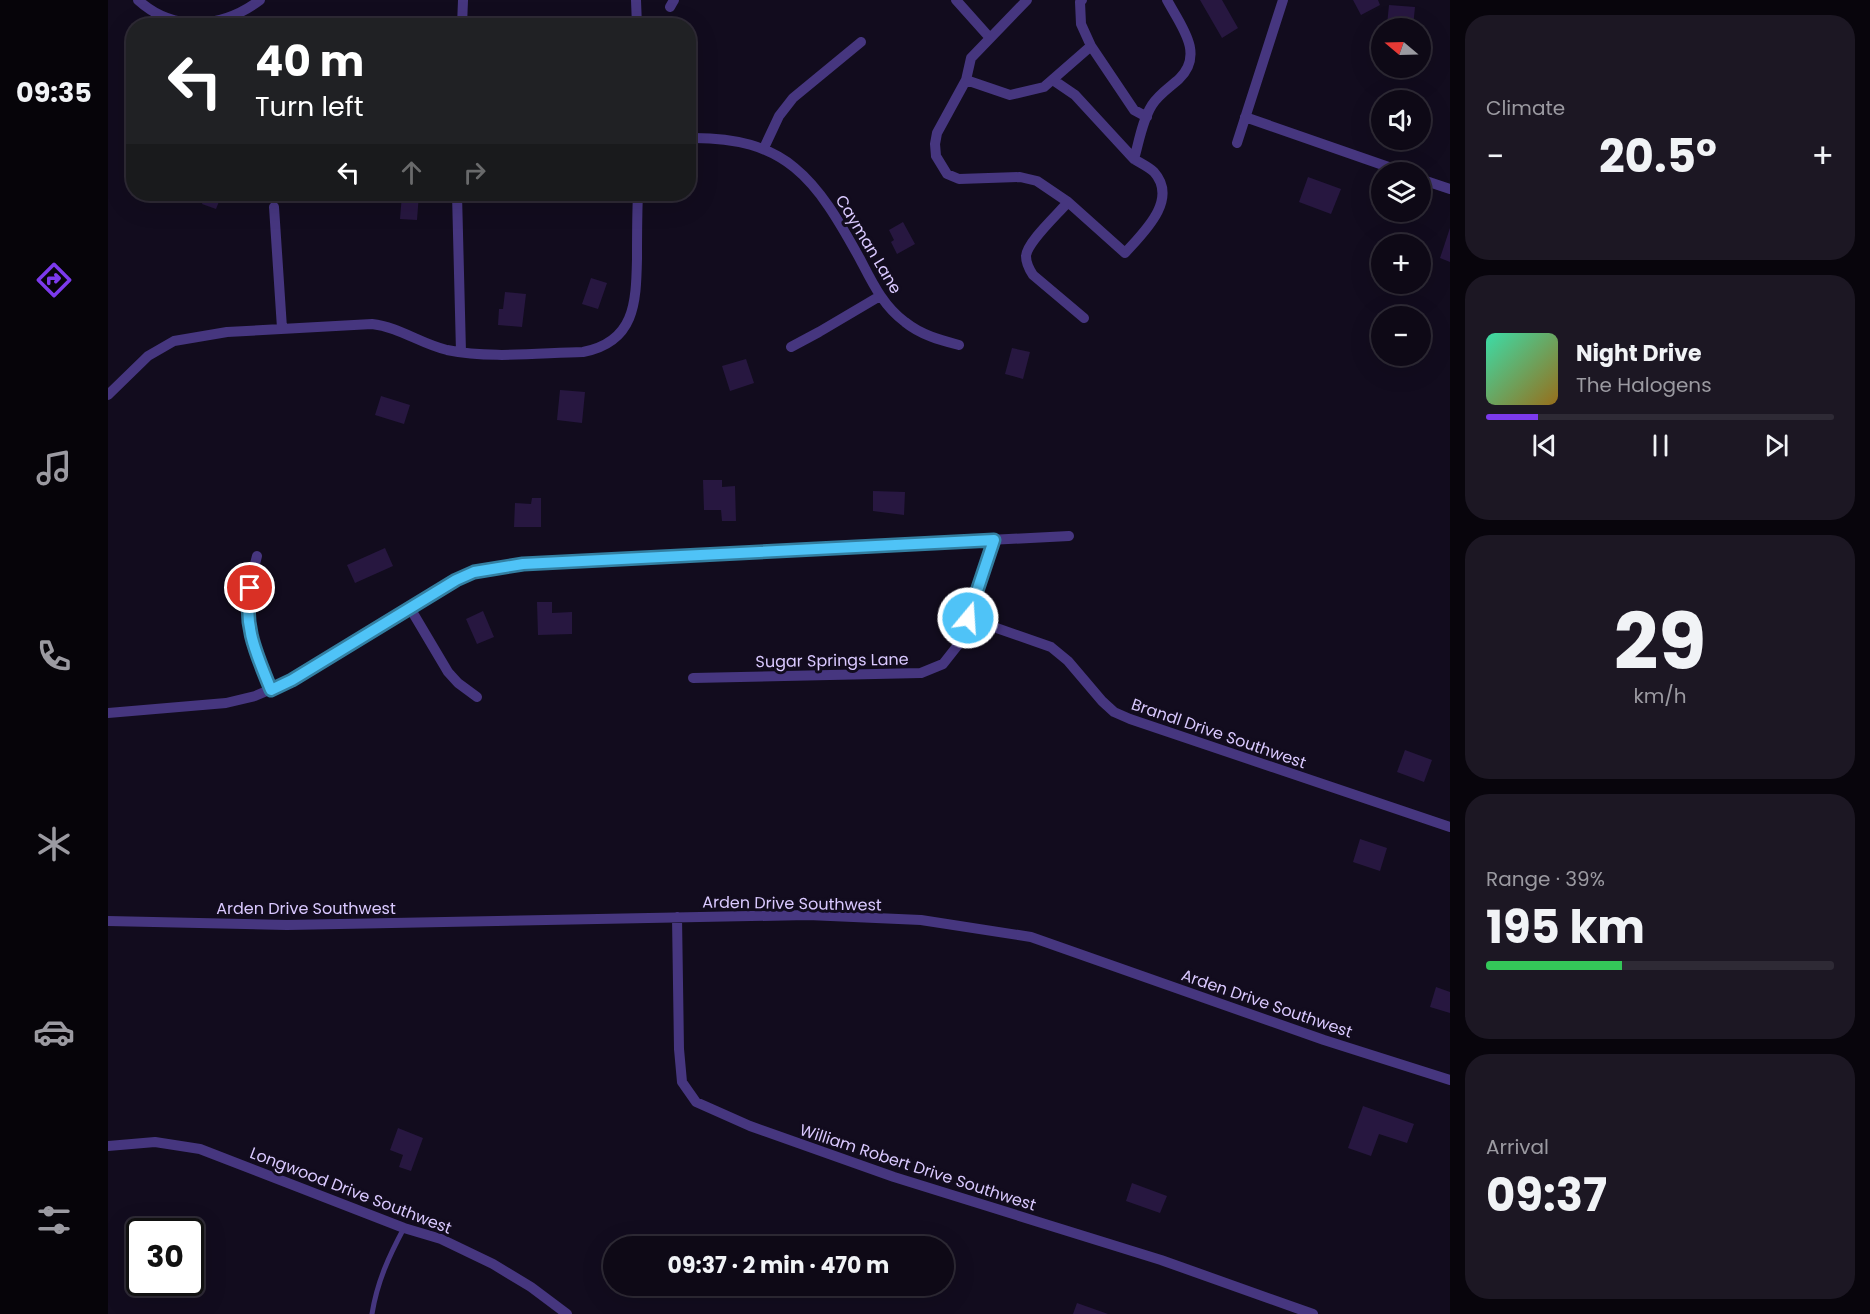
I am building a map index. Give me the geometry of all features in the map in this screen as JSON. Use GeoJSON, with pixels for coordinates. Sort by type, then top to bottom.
{"type":"FeatureCollection","features":[{"type":"Feature","properties":{"kind":"street"},"geometry":{"type":"LineString","coordinates":[[138,0],[165,18]]}},
{"type":"Feature","properties":{"kind":"street"},"geometry":{"type":"LineString","coordinates":[[230,18],[260,0]]}},
{"type":"Feature","properties":{"kind":"street"},"geometry":{"type":"LineString","coordinates":[[462,18],[463,0]]}},
{"type":"Feature","properties":{"kind":"street"},"geometry":{"type":"LineString","coordinates":[[636,0],[637,18]]}},
{"type":"Feature","properties":{"kind":"street"},"geometry":{"type":"LineString","coordinates":[[956,0],[990,38]]}},
{"type":"Feature","properties":{"kind":"street"},"geometry":{"type":"LineString","coordinates":[[1027,0],[971,58],[966,80],[937,133],[936,156],[947,174],[959,179],[1020,177],[1037,181],[1068,202],[1125,253],[1158,213],[1162,201],[1162,189],[1154,172],[1134,159],[1075,95],[1053,80]]}},
{"type":"Feature","properties":{"kind":"street"},"geometry":{"type":"LineString","coordinates":[[1082,0],[1080,2],[1081,24],[1091,46],[1134,110],[1147,117]]}},
{"type":"Feature","properties":{"kind":"street"},"geometry":{"type":"LineString","coordinates":[[1134,159],[1152,104],[1190,66],[1192,55],[1189,42],[1167,0]]}},
{"type":"Feature","properties":{"kind":"street"},"geometry":{"type":"LineString","coordinates":[[1237,143],[1284,0]]}},
{"type":"Feature","properties":{"kind":"street"},"geometry":{"type":"LineString","coordinates":[[764,148],[779,116],[793,98],[861,42]]}},
{"type":"Feature","properties":{"kind":"street"},"geometry":{"type":"LineString","coordinates":[[966,80],[1010,95],[1044,87],[1091,46]]}},
{"type":"Feature","properties":{"kind":"street"},"geometry":{"type":"LineString","coordinates":[[1245,117],[1374,162]]}},
{"type":"Feature","properties":{"kind":"street","name":"Cayman Lane"},"geometry":{"type":"LineString","coordinates":[[696,138],[718,138],[764,148],[796,170],[824,197],[880,296],[904,322],[930,337],[959,345]]}},
{"type":"Feature","properties":{"kind":"street"},"geometry":{"type":"LineString","coordinates":[[1431,183],[1450,189]]}},
{"type":"Feature","properties":{"kind":"street"},"geometry":{"type":"LineString","coordinates":[[457,201],[461,352]]}},
{"type":"Feature","properties":{"kind":"street"},"geometry":{"type":"LineString","coordinates":[[108,395],[148,356],[174,341],[206,334],[354,324],[382,325],[444,349],[461,352],[487,354],[583,352],[598,349],[615,339],[634,308],[638,201]]}},
{"type":"Feature","properties":{"kind":"street"},"geometry":{"type":"LineString","coordinates":[[1068,202],[1029,246],[1026,256],[1027,265],[1033,275],[1084,318]]}},
{"type":"Feature","properties":{"kind":"street"},"geometry":{"type":"LineString","coordinates":[[274,207],[282,328]]}},
{"type":"Feature","properties":{"kind":"street"},"geometry":{"type":"LineString","coordinates":[[790,347],[880,296]]}},
{"type":"Feature","properties":{"kind":"street"},"geometry":{"type":"LineString","coordinates":[[108,712],[243,701],[292,680],[441,588],[474,572],[523,564],[1069,536]]}},
{"type":"Feature","properties":{"kind":"street","name":"Sugar Springs Lane"},"geometry":{"type":"LineString","coordinates":[[693,678],[921,673],[943,664],[958,645],[994,540]]}},
{"type":"Feature","properties":{"kind":"street"},"geometry":{"type":"LineString","coordinates":[[257,556],[247,605],[247,619],[254,648],[271,690]]}},
{"type":"Feature","properties":{"kind":"street"},"geometry":{"type":"LineString","coordinates":[[410,608],[448,672],[458,683],[477,697]]}},
{"type":"Feature","properties":{"kind":"street","name":"Brandl Drive Southwest"},"geometry":{"type":"LineString","coordinates":[[968,618],[1051,647],[1068,660],[1101,701],[1114,712],[1130,719],[1450,827]]}},
{"type":"Feature","properties":{"kind":"street","name":"Arden Drive Southwest"},"geometry":{"type":"LineString","coordinates":[[108,921],[287,925],[808,915],[921,920],[1031,937],[1324,1040],[1450,1080]]}},
{"type":"Feature","properties":{"kind":"street","name":"William Robert Drive Southwest"},"geometry":{"type":"LineString","coordinates":[[677,917],[679,1049],[682,1082],[696,1102],[750,1126],[894,1177],[1161,1260],[1313,1314]]}},
{"type":"Feature","properties":{"kind":"street","name":"Longwood Drive Southwest"},"geometry":{"type":"LineString","coordinates":[[108,1146],[155,1142],[200,1149],[404,1228],[441,1239],[494,1264],[531,1287],[567,1314]]}},
{"type":"Feature","properties":{"kind":"lane"},"geometry":{"type":"LineString","coordinates":[[372,1314],[382,1272],[404,1228]]}},
{"type":"Feature","properties":{"kind":"building"},"geometry":{"type":"Polygon","coordinates":[[[1200,0],[1222,0],[1238,28],[1222,38],[1200,0]]]}},
{"type":"Feature","properties":{"kind":"building"},"geometry":{"type":"Polygon","coordinates":[[[1353,0],[1378,0],[1380,5],[1361,15],[1353,0]]]}},
{"type":"Feature","properties":{"kind":"building"},"geometry":{"type":"Polygon","coordinates":[[[1389,5],[1415,7],[1414,18],[1388,18],[1389,5]]]}},
{"type":"Feature","properties":{"kind":"building"},"geometry":{"type":"Polygon","coordinates":[[[1308,177],[1341,189],[1331,214],[1299,202],[1308,177]]]}},
{"type":"Feature","properties":{"kind":"building"},"geometry":{"type":"Polygon","coordinates":[[[203,201],[219,201],[216,209],[202,204],[203,201]]]}},
{"type":"Feature","properties":{"kind":"building"},"geometry":{"type":"Polygon","coordinates":[[[401,201],[418,201],[417,220],[400,219],[401,201]]]}},
{"type":"Feature","properties":{"kind":"building"},"geometry":{"type":"Polygon","coordinates":[[[903,222],[915,244],[897,254],[891,242],[894,240],[889,230],[903,222]]]}},
{"type":"Feature","properties":{"kind":"building"},"geometry":{"type":"Polygon","coordinates":[[[1450,228],[1450,262],[1440,258],[1450,228]]]}},
{"type":"Feature","properties":{"kind":"building"},"geometry":{"type":"Polygon","coordinates":[[[591,278],[607,283],[598,309],[582,304],[591,278]]]}},
{"type":"Feature","properties":{"kind":"building"},"geometry":{"type":"Polygon","coordinates":[[[505,292],[526,294],[522,327],[498,325],[499,309],[503,309],[505,292]]]}},
{"type":"Feature","properties":{"kind":"building"},"geometry":{"type":"Polygon","coordinates":[[[1012,348],[1030,352],[1023,379],[1005,374],[1012,348]]]}},
{"type":"Feature","properties":{"kind":"building"},"geometry":{"type":"Polygon","coordinates":[[[746,359],[754,383],[730,391],[722,366],[746,359]]]}},
{"type":"Feature","properties":{"kind":"building"},"geometry":{"type":"Polygon","coordinates":[[[560,390],[585,392],[582,423],[557,420],[560,390]]]}},
{"type":"Feature","properties":{"kind":"building"},"geometry":{"type":"Polygon","coordinates":[[[381,396],[410,405],[404,424],[375,415],[381,396]]]}},
{"type":"Feature","properties":{"kind":"building"},"geometry":{"type":"Polygon","coordinates":[[[703,480],[722,480],[722,487],[735,486],[736,521],[722,521],[721,510],[704,510],[703,480]]]}},
{"type":"Feature","properties":{"kind":"building"},"geometry":{"type":"Polygon","coordinates":[[[873,491],[905,492],[904,515],[873,511],[873,491]]]}},
{"type":"Feature","properties":{"kind":"building"},"geometry":{"type":"Polygon","coordinates":[[[532,498],[541,498],[541,527],[514,527],[515,503],[531,504],[532,498]]]}},
{"type":"Feature","properties":{"kind":"building"},"geometry":{"type":"Polygon","coordinates":[[[385,548],[393,566],[355,583],[347,565],[385,548]]]}},
{"type":"Feature","properties":{"kind":"building"},"geometry":{"type":"Polygon","coordinates":[[[537,602],[552,602],[552,613],[572,612],[572,634],[538,635],[537,602]]]}},
{"type":"Feature","properties":{"kind":"building"},"geometry":{"type":"Polygon","coordinates":[[[483,611],[494,637],[477,644],[466,619],[483,611]]]}},
{"type":"Feature","properties":{"kind":"building"},"geometry":{"type":"Polygon","coordinates":[[[1405,750],[1432,760],[1424,782],[1397,772],[1405,750]]]}},
{"type":"Feature","properties":{"kind":"building"},"geometry":{"type":"Polygon","coordinates":[[[1360,839],[1387,848],[1380,871],[1353,862],[1360,839]]]}},
{"type":"Feature","properties":{"kind":"building"},"geometry":{"type":"Polygon","coordinates":[[[1436,987],[1450,992],[1450,1013],[1430,1007],[1436,987]]]}},
{"type":"Feature","properties":{"kind":"building"},"geometry":{"type":"Polygon","coordinates":[[[1363,1106],[1414,1124],[1407,1143],[1379,1134],[1371,1156],[1348,1148],[1363,1106]]]}},
{"type":"Feature","properties":{"kind":"building"},"geometry":{"type":"Polygon","coordinates":[[[398,1128],[423,1138],[411,1171],[399,1167],[403,1155],[390,1150],[398,1128]]]}},
{"type":"Feature","properties":{"kind":"building"},"geometry":{"type":"Polygon","coordinates":[[[1132,1183],[1167,1196],[1160,1213],[1126,1201],[1132,1183]]]}},
{"type":"Feature","properties":{"kind":"building"},"geometry":{"type":"Polygon","coordinates":[[[1077,1303],[1108,1314],[1073,1314],[1077,1303]]]}},
{"type":"Feature","properties":{"kind":"route"},"geometry":{"type":"LineString","coordinates":[[250,588],[247,605],[249,631],[271,690],[292,680],[456,580],[474,572],[523,564],[994,540],[968,618]]}}]}
